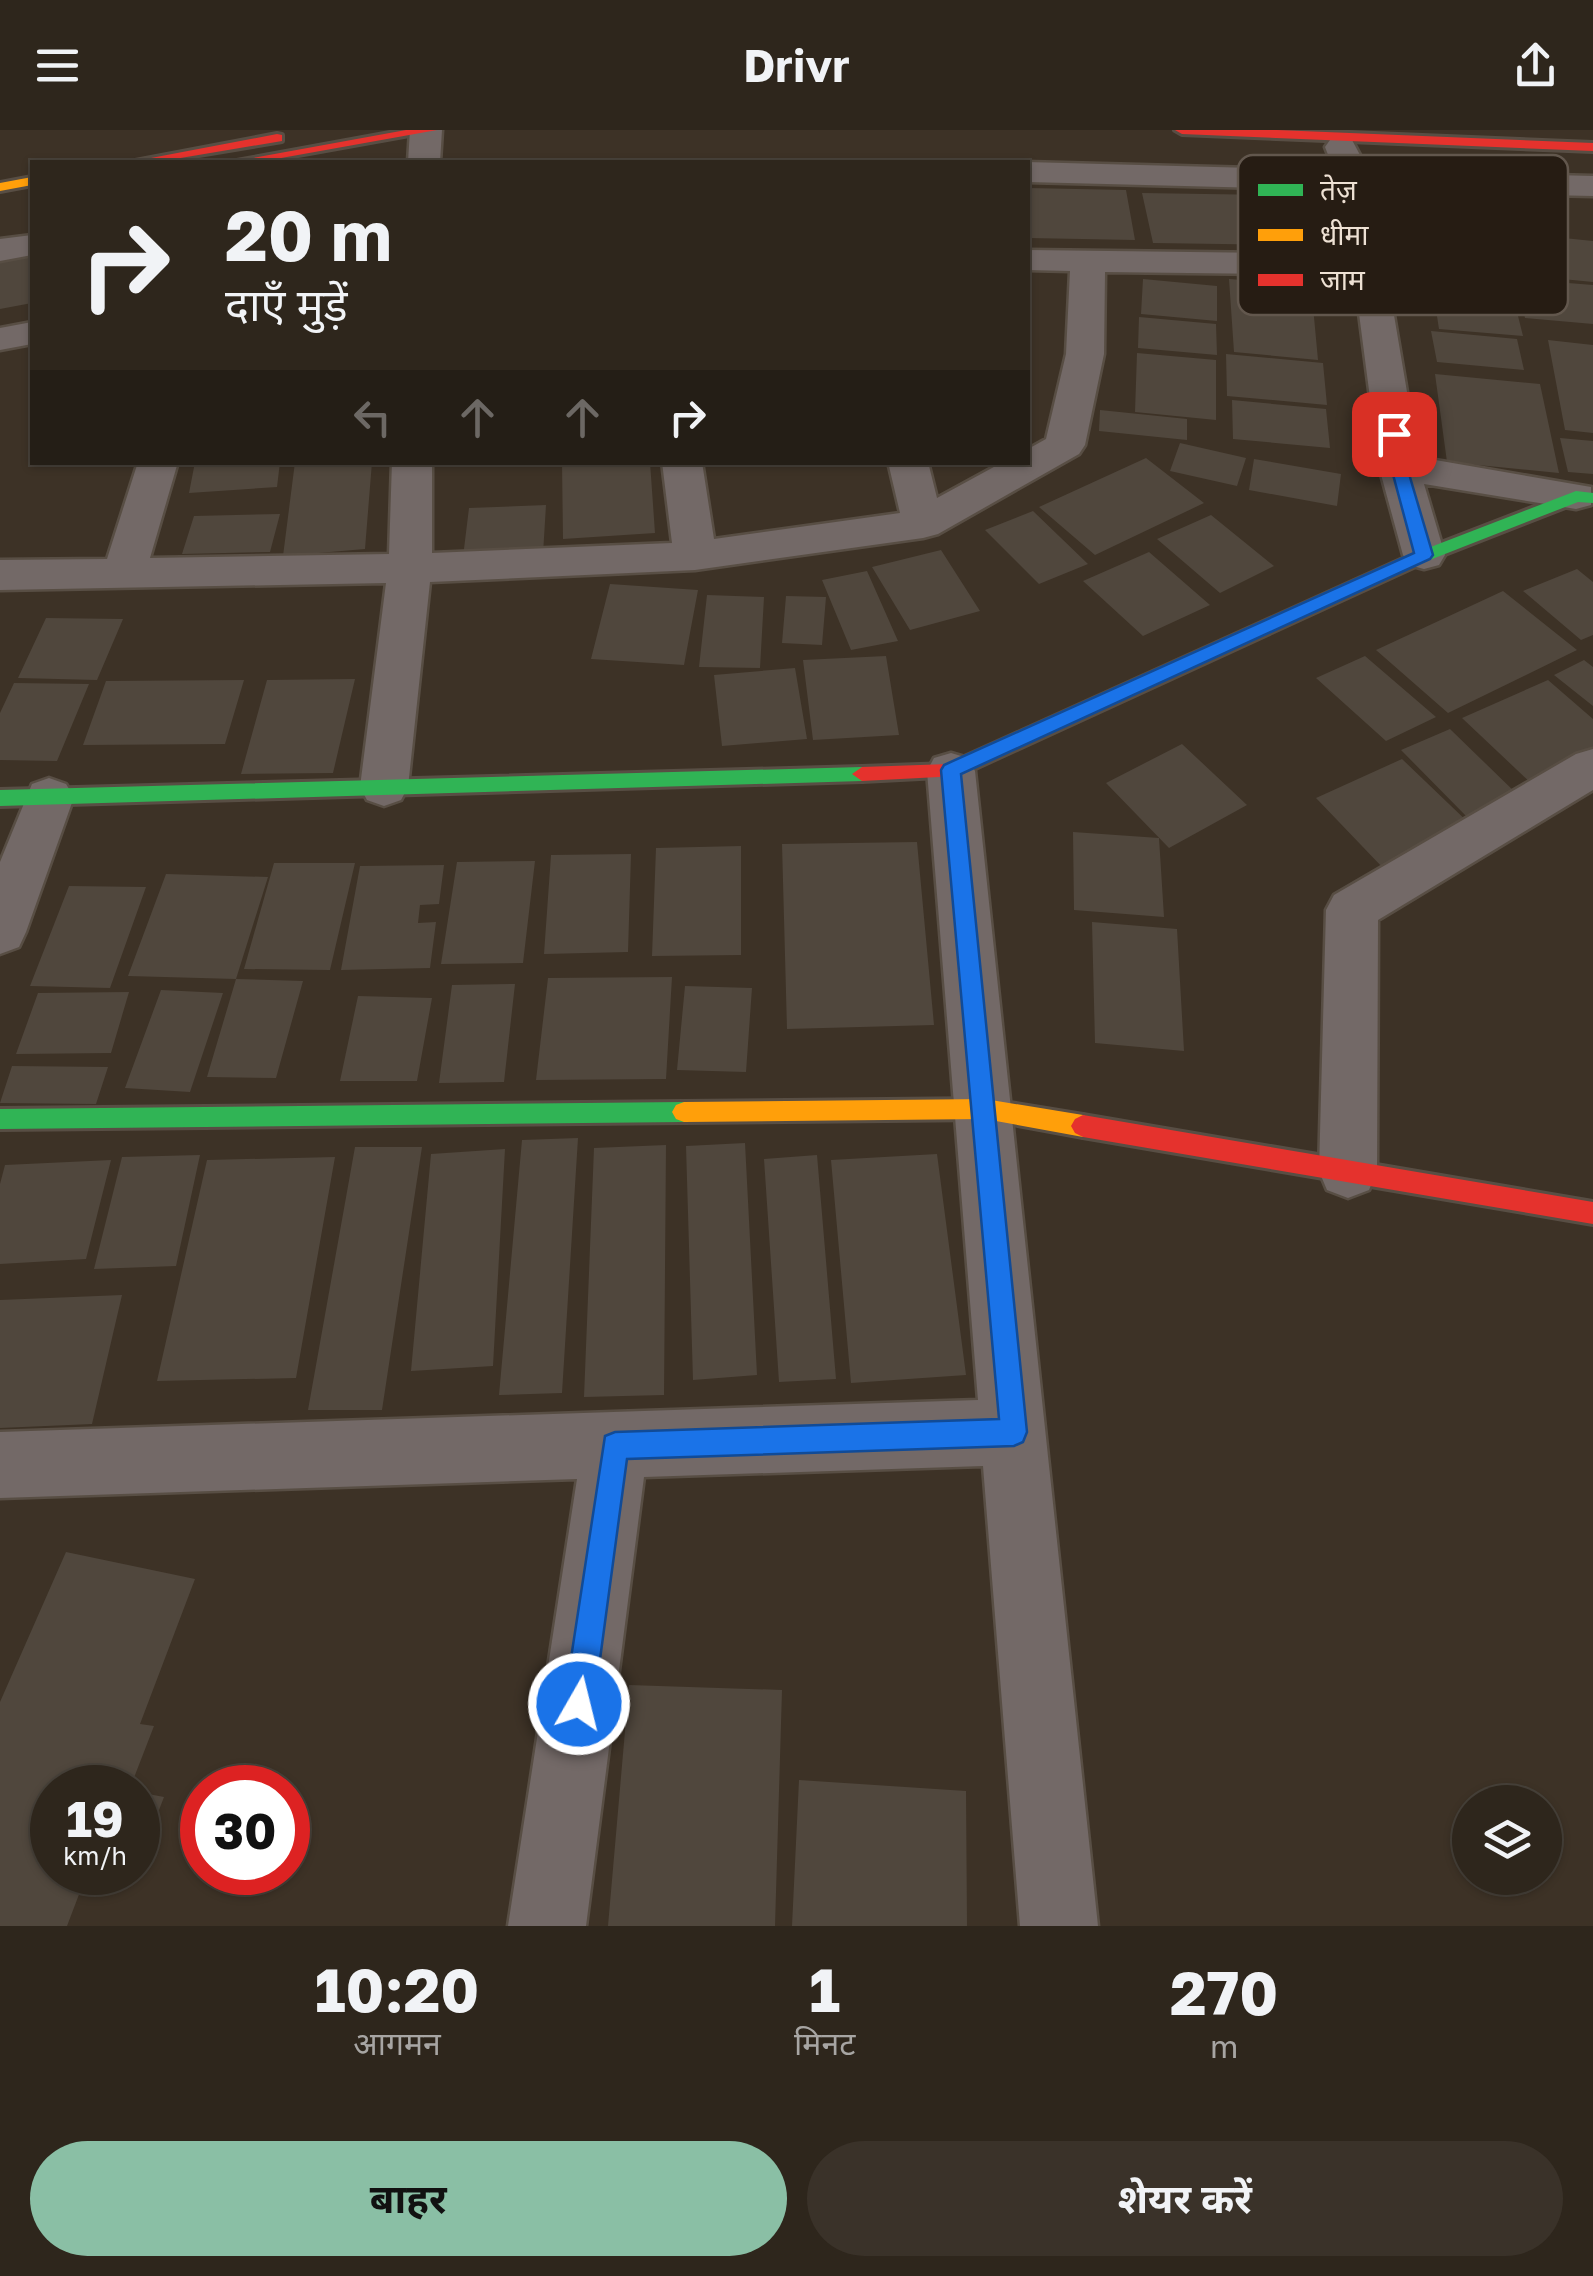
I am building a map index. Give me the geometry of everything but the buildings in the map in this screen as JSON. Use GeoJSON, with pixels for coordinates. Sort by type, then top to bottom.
{"type":"FeatureCollection","features":[{"type":"Feature","properties":{"kind":"street"},"geometry":{"type":"LineString","coordinates":[[148,160],[321,130]]}},
{"type":"Feature","properties":{"kind":"street"},"geometry":{"type":"LineString","coordinates":[[250,160],[428,130],[424,160]]}},
{"type":"Feature","properties":{"kind":"street"},"geometry":{"type":"LineString","coordinates":[[1182,130],[1591,149]]}},
{"type":"Feature","properties":{"kind":"street"},"geometry":{"type":"LineString","coordinates":[[1334,136],[1343,155]]}},
{"type":"Feature","properties":{"kind":"street"},"geometry":{"type":"LineString","coordinates":[[1030,172],[1238,175]]}},
{"type":"Feature","properties":{"kind":"street"},"geometry":{"type":"LineString","coordinates":[[0,187],[30,181]]}},
{"type":"Feature","properties":{"kind":"street"},"geometry":{"type":"LineString","coordinates":[[1568,185],[1593,186]]}},
{"type":"Feature","properties":{"kind":"street"},"geometry":{"type":"LineString","coordinates":[[0,203],[30,198]]}},
{"type":"Feature","properties":{"kind":"street"},"geometry":{"type":"LineString","coordinates":[[0,250],[30,244]]}},
{"type":"Feature","properties":{"kind":"street"},"geometry":{"type":"LineString","coordinates":[[1030,260],[1238,263]]}},
{"type":"Feature","properties":{"kind":"street"},"geometry":{"type":"LineString","coordinates":[[1030,464],[1065,445],[1085,354],[1088,260]]}},
{"type":"Feature","properties":{"kind":"street"},"geometry":{"type":"LineString","coordinates":[[1377,315],[1399,467],[1424,555]]}},
{"type":"Feature","properties":{"kind":"street"},"geometry":{"type":"LineString","coordinates":[[0,339],[30,333]]}},
{"type":"Feature","properties":{"kind":"street"},"geometry":{"type":"LineString","coordinates":[[125,571],[157,465]]}},
{"type":"Feature","properties":{"kind":"street"},"geometry":{"type":"LineString","coordinates":[[384,787],[410,568],[412,465]]}},
{"type":"Feature","properties":{"kind":"street"},"geometry":{"type":"LineString","coordinates":[[682,465],[695,556]]}},
{"type":"Feature","properties":{"kind":"street"},"geometry":{"type":"LineString","coordinates":[[909,465],[923,524]]}},
{"type":"Feature","properties":{"kind":"street"},"geometry":{"type":"LineString","coordinates":[[0,575],[410,568],[695,556],[923,524],[1029,465]]}},
{"type":"Feature","properties":{"kind":"street"},"geometry":{"type":"LineString","coordinates":[[1399,467],[1584,497]]}},
{"type":"Feature","properties":{"kind":"street"},"geometry":{"type":"LineString","coordinates":[[0,932],[24,797],[951,770],[1424,555],[1584,497]]}},
{"type":"Feature","properties":{"kind":"street"},"geometry":{"type":"LineString","coordinates":[[1348,1171],[1352,910],[1593,766]]}},
{"type":"Feature","properties":{"kind":"street"},"geometry":{"type":"LineString","coordinates":[[951,770],[1058,1926]]}},
{"type":"Feature","properties":{"kind":"street"},"geometry":{"type":"LineString","coordinates":[[0,1119],[985,1108],[1593,1213]]}},
{"type":"Feature","properties":{"kind":"street"},"geometry":{"type":"LineString","coordinates":[[0,1466],[1014,1432]]}},
{"type":"Feature","properties":{"kind":"street"},"geometry":{"type":"LineString","coordinates":[[548,1926],[615,1446]]}},
{"type":"Feature","properties":{"kind":"traffic: fast"},"geometry":{"type":"LineString","coordinates":[[1416,559],[1576,496],[1593,498]]}},
{"type":"Feature","properties":{"kind":"traffic: fast"},"geometry":{"type":"LineString","coordinates":[[0,798],[862,774]]}},
{"type":"Feature","properties":{"kind":"traffic: fast"},"geometry":{"type":"LineString","coordinates":[[0,1119],[684,1112]]}},
{"type":"Feature","properties":{"kind":"traffic: slow"},"geometry":{"type":"LineString","coordinates":[[0,187],[30,181]]}},
{"type":"Feature","properties":{"kind":"traffic: slow"},"geometry":{"type":"LineString","coordinates":[[684,1112],[985,1109],[1083,1126]]}},
{"type":"Feature","properties":{"kind":"traffic: jam"},"geometry":{"type":"LineString","coordinates":[[250,160],[430,130]]}},
{"type":"Feature","properties":{"kind":"traffic: jam"},"geometry":{"type":"LineString","coordinates":[[1182,130],[1593,147]]}},
{"type":"Feature","properties":{"kind":"traffic: jam"},"geometry":{"type":"LineString","coordinates":[[149,160],[277,138]]}},
{"type":"Feature","properties":{"kind":"traffic: jam"},"geometry":{"type":"LineString","coordinates":[[862,774],[951,771],[1416,559]]}},
{"type":"Feature","properties":{"kind":"traffic: jam"},"geometry":{"type":"LineString","coordinates":[[1083,1126],[1593,1213]]}},
{"type":"Feature","properties":{"kind":"route"},"geometry":{"type":"LineString","coordinates":[[579,1704],[615,1446],[1014,1432],[951,770],[1424,555],[1399,467],[1394,434]]}}]}
